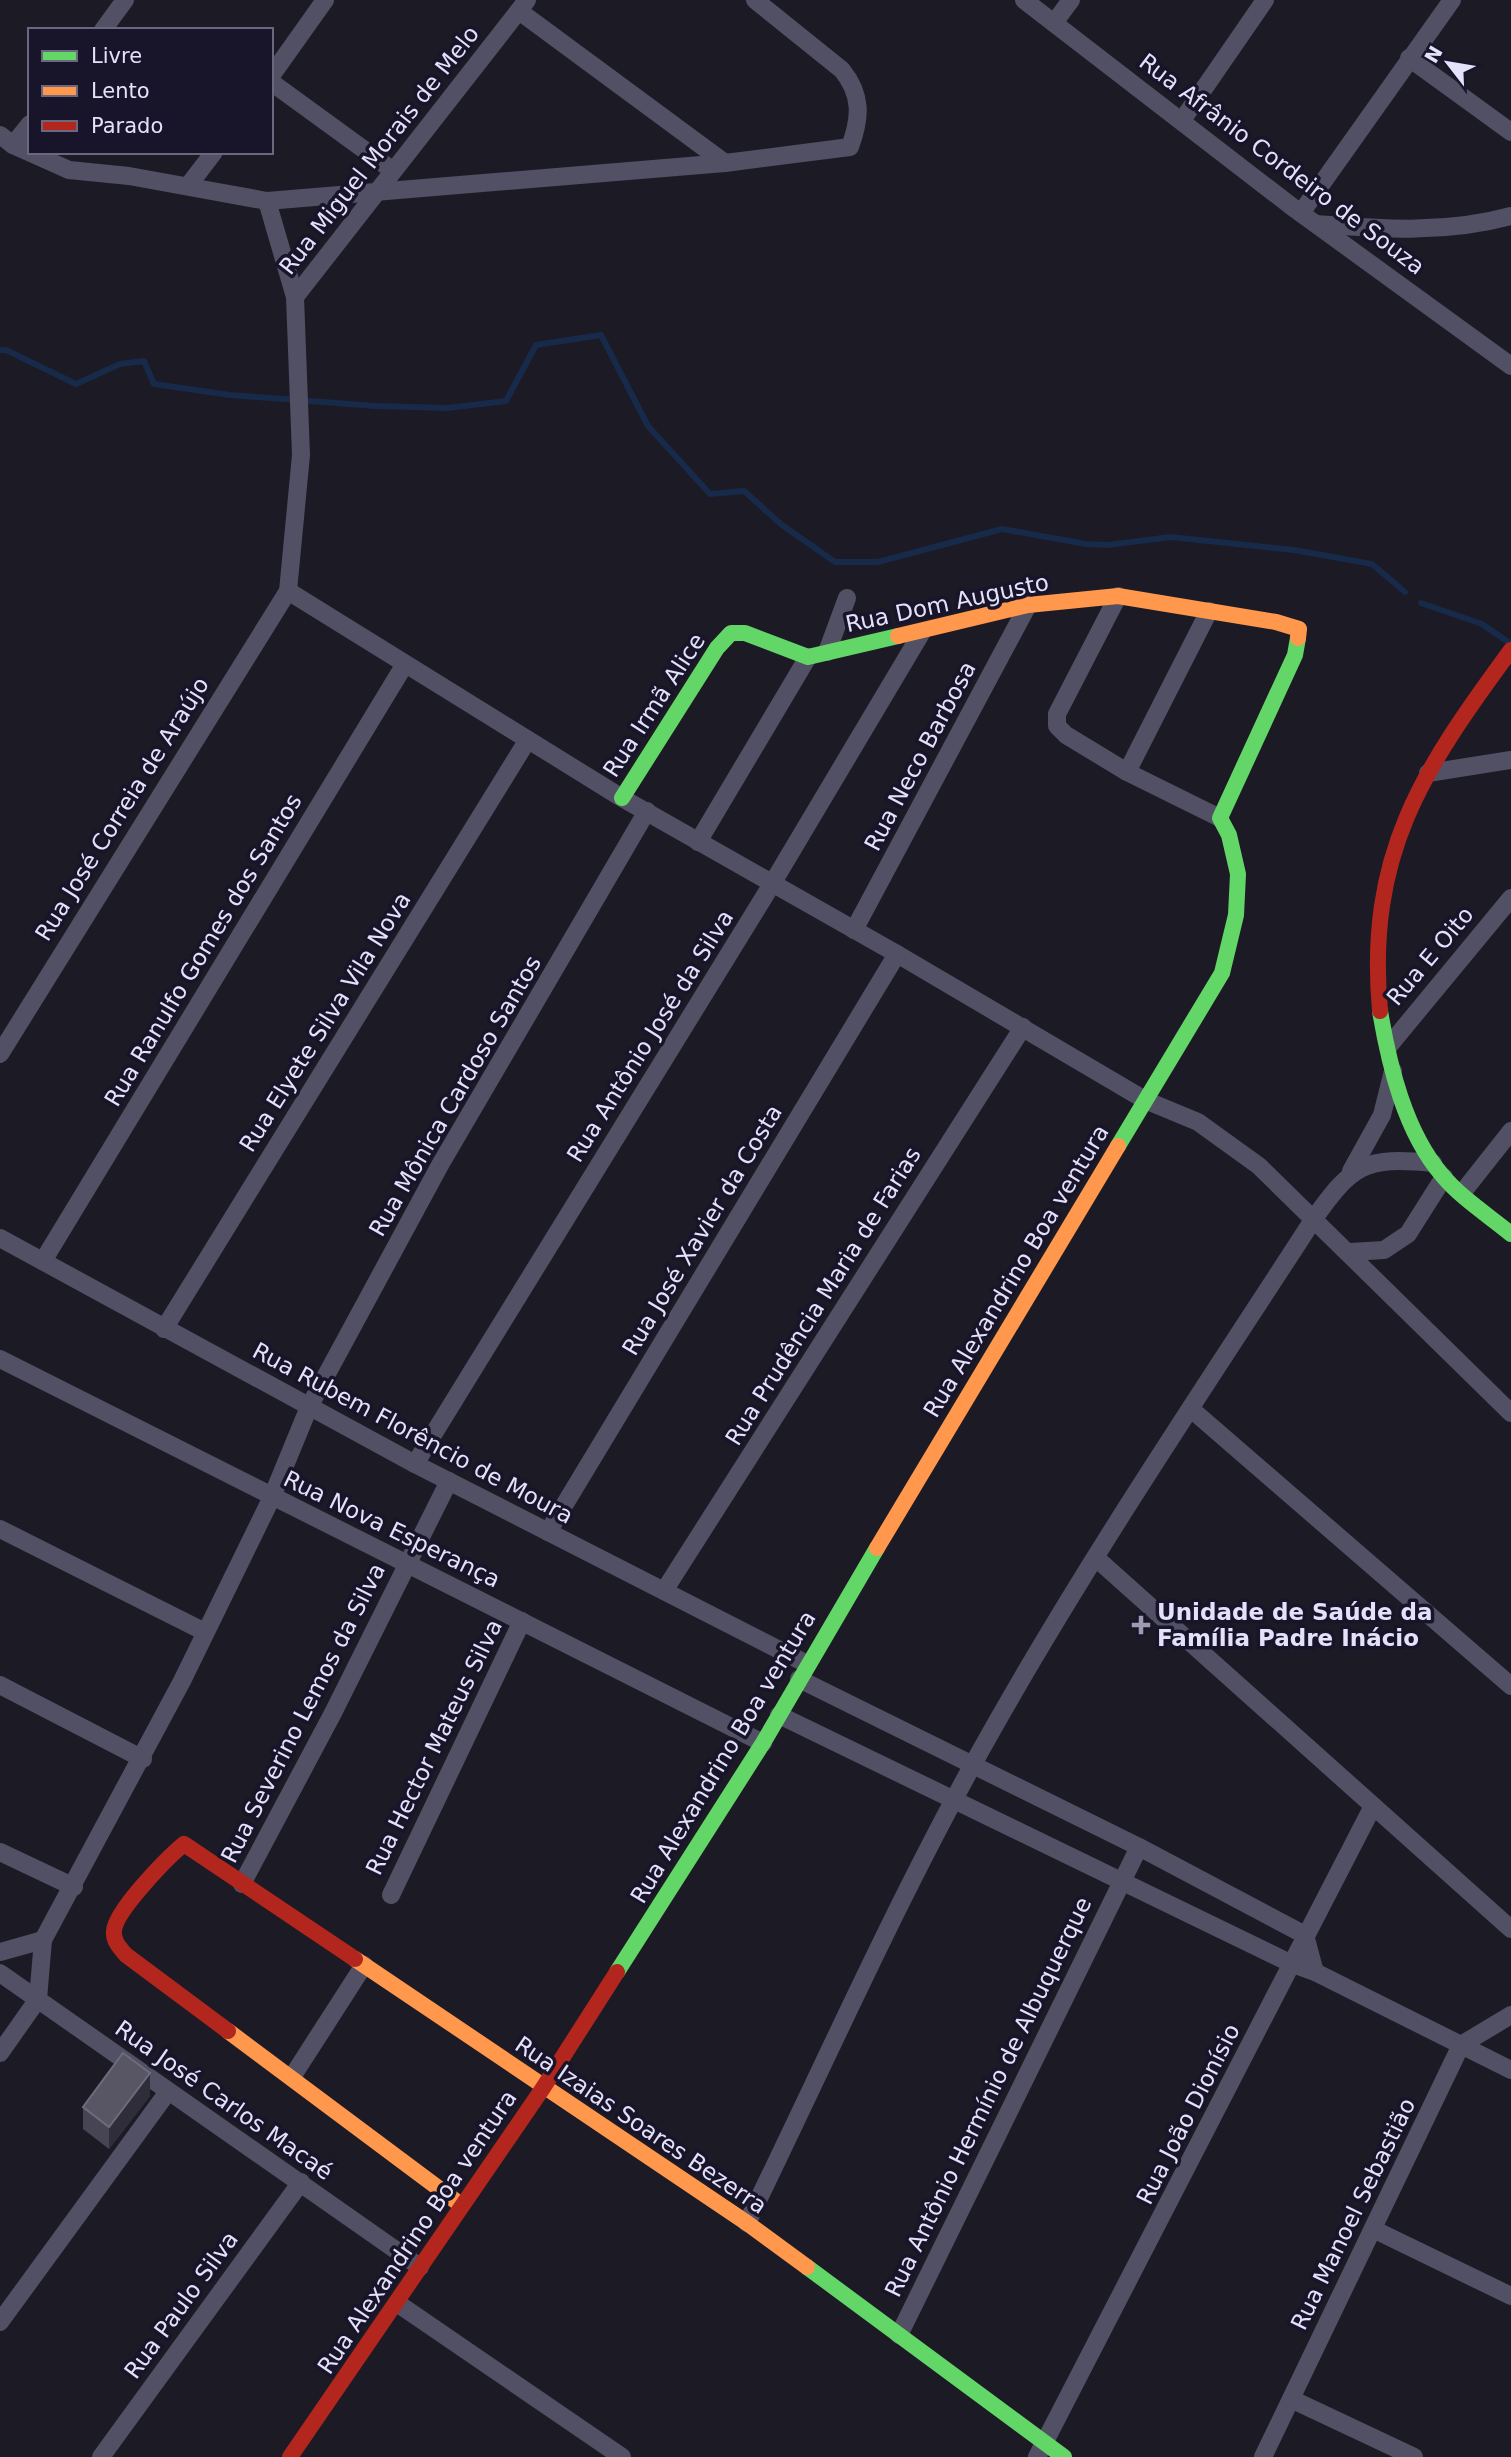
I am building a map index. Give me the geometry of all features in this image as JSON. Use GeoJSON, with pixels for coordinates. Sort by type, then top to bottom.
{"type":"FeatureCollection","features":[{"type":"Feature","properties":{"kind":"street"},"geometry":{"type":"LineString","coordinates":[[104,28],[125,0]]}},
{"type":"Feature","properties":{"kind":"street"},"geometry":{"type":"LineString","coordinates":[[273,73],[325,0]]}},
{"type":"Feature","properties":{"kind":"street"},"geometry":{"type":"LineString","coordinates":[[35,154],[69,170],[188,186],[267,201],[725,163],[850,147],[859,113],[858,97],[853,85],[842,70],[755,0]]}},
{"type":"Feature","properties":{"kind":"street","name":"Rua Afrânio Cordeiro de Souza"},"geometry":{"type":"LineString","coordinates":[[1024,0],[1183,119],[1301,213],[1511,366]]}},
{"type":"Feature","properties":{"kind":"street"},"geometry":{"type":"LineString","coordinates":[[1054,23],[1071,0]]}},
{"type":"Feature","properties":{"kind":"street"},"geometry":{"type":"LineString","coordinates":[[1183,119],[1265,0]]}},
{"type":"Feature","properties":{"kind":"street"},"geometry":{"type":"LineString","coordinates":[[1301,213],[1452,0]]}},
{"type":"Feature","properties":{"kind":"street"},"geometry":{"type":"LineString","coordinates":[[523,5],[725,163]]}},
{"type":"Feature","properties":{"kind":"street","name":"Rua Miguel Morais de Melo"},"geometry":{"type":"LineString","coordinates":[[295,297],[523,5]]}},
{"type":"Feature","properties":{"kind":"street"},"geometry":{"type":"LineString","coordinates":[[1409,58],[1511,131]]}},
{"type":"Feature","properties":{"kind":"street"},"geometry":{"type":"LineString","coordinates":[[273,83],[392,170]]}},
{"type":"Feature","properties":{"kind":"street"},"geometry":{"type":"LineString","coordinates":[[6,140],[28,125]]}},
{"type":"Feature","properties":{"kind":"street"},"geometry":{"type":"LineString","coordinates":[[6,140],[28,150]]}},
{"type":"Feature","properties":{"kind":"street"},"geometry":{"type":"LineString","coordinates":[[188,186],[204,156]]}},
{"type":"Feature","properties":{"kind":"street"},"geometry":{"type":"LineString","coordinates":[[267,201],[295,297],[300,455],[288,591],[527,741],[698,842],[897,954],[1144,1100],[1198,1122],[1258,1166],[1350,1252],[1511,1413]]}},
{"type":"Feature","properties":{"kind":"street"},"geometry":{"type":"LineString","coordinates":[[1316,224],[1416,231],[1470,227],[1511,216]]}},
{"type":"Feature","properties":{"kind":"street","name":"Rua José Correia de Araújo"},"geometry":{"type":"LineString","coordinates":[[0,1054],[288,591]]}},
{"type":"Feature","properties":{"kind":"street"},"geometry":{"type":"LineString","coordinates":[[1118,596],[1055,720],[1066,735],[1127,772],[1220,818]]}},
{"type":"Feature","properties":{"kind":"street","name":"Rua Dom Augusto"},"geometry":{"type":"LineString","coordinates":[[808,657],[1028,605],[1118,596],[1292,625],[1299,629],[1300,639],[1296,655],[1220,818]]}},
{"type":"Feature","properties":{"kind":"street"},"geometry":{"type":"LineString","coordinates":[[827,652],[846,598]]}},
{"type":"Feature","properties":{"kind":"street","name":"Rua Neco Barbosa"},"geometry":{"type":"LineString","coordinates":[[854,930],[1028,605]]}},
{"type":"Feature","properties":{"kind":"street"},"geometry":{"type":"LineString","coordinates":[[1127,772],[1209,611]]}},
{"type":"Feature","properties":{"kind":"street","name":"Rua Antônio José da Silva"},"geometry":{"type":"LineString","coordinates":[[415,1464],[772,884],[922,632]]}},
{"type":"Feature","properties":{"kind":"street","name":"Rua Irmã Alice"},"geometry":{"type":"LineString","coordinates":[[622,797],[725,637],[731,633],[745,633],[808,657]]}},
{"type":"Feature","properties":{"kind":"street"},"geometry":{"type":"LineString","coordinates":[[1511,650],[1428,773],[1397,841],[1379,916],[1375,969],[1393,1071],[1410,1120],[1438,1170],[1511,1234]]}},
{"type":"Feature","properties":{"kind":"street"},"geometry":{"type":"LineString","coordinates":[[698,842],[808,657]]}},
{"type":"Feature","properties":{"kind":"street","name":"Rua Ranulfo Gomes dos Santos"},"geometry":{"type":"LineString","coordinates":[[43,1261],[405,664]]}},
{"type":"Feature","properties":{"kind":"street","name":"Rua Elyete Silva Vila Nova"},"geometry":{"type":"LineString","coordinates":[[164,1328],[527,741]]}},
{"type":"Feature","properties":{"kind":"street"},"geometry":{"type":"LineString","coordinates":[[1428,773],[1511,760]]}},
{"type":"Feature","properties":{"kind":"street","name":"Rua Mônica Cardoso Santos"},"geometry":{"type":"LineString","coordinates":[[43,1940],[143,1759],[272,1497],[309,1407],[440,1165],[647,811]]}},
{"type":"Feature","properties":{"kind":"street","name":"Rua Alexandrino Boa ventura"},"geometry":{"type":"LineString","coordinates":[[290,2457],[544,2088],[763,1743],[803,1671],[1222,973],[1234,936],[1237,898],[1230,833],[1220,818]]}},
{"type":"Feature","properties":{"kind":"street","name":"Rua E Oito"},"geometry":{"type":"LineString","coordinates":[[1388,1047],[1511,898]]}},
{"type":"Feature","properties":{"kind":"street","name":"Rua José Xavier da Costa"},"geometry":{"type":"LineString","coordinates":[[548,1532],[897,954]]}},
{"type":"Feature","properties":{"kind":"street","name":"Rua Prudência Maria de Farias"},"geometry":{"type":"LineString","coordinates":[[664,1591],[1023,1027]]}},
{"type":"Feature","properties":{"kind":"street"},"geometry":{"type":"LineString","coordinates":[[747,2224],[973,1764],[1096,1558],[1191,1409],[1313,1220],[1352,1171],[1382,1115],[1393,1071]]}},
{"type":"Feature","properties":{"kind":"street"},"geometry":{"type":"LineString","coordinates":[[1462,1193],[1511,1131]]}},
{"type":"Feature","properties":{"kind":"street"},"geometry":{"type":"LineString","coordinates":[[1352,1171],[1375,1162],[1438,1170]]}},
{"type":"Feature","properties":{"kind":"street"},"geometry":{"type":"LineString","coordinates":[[1350,1252],[1384,1250],[1408,1234],[1438,1170]]}},
{"type":"Feature","properties":{"kind":"street","name":"Rua Rubem Florêncio de Moura"},"geometry":{"type":"LineString","coordinates":[[0,1238],[415,1464],[664,1591],[973,1764],[1139,1847],[1305,1936]]}},
{"type":"Feature","properties":{"kind":"street","name":"Rua Nova Esperança"},"geometry":{"type":"LineString","coordinates":[[0,1359],[763,1743]]}},
{"type":"Feature","properties":{"kind":"street"},"geometry":{"type":"LineString","coordinates":[[1191,1409],[1511,1686]]}},
{"type":"Feature","properties":{"kind":"street","name":"Rua Severino Lemos da Silva"},"geometry":{"type":"LineString","coordinates":[[242,1884],[449,1481]]}},
{"type":"Feature","properties":{"kind":"street"},"geometry":{"type":"LineString","coordinates":[[0,1529],[205,1632]]}},
{"type":"Feature","properties":{"kind":"street"},"geometry":{"type":"LineString","coordinates":[[1096,1558],[1511,1929]]}},
{"type":"Feature","properties":{"kind":"street","name":"Rua Hector Mateus Silva"},"geometry":{"type":"LineString","coordinates":[[391,1895],[522,1620]]}},
{"type":"Feature","properties":{"kind":"street"},"geometry":{"type":"LineString","coordinates":[[0,1685],[143,1759]]}},
{"type":"Feature","properties":{"kind":"street"},"geometry":{"type":"LineString","coordinates":[[779,1715],[1290,1963],[1315,1972],[1511,2070]]}},
{"type":"Feature","properties":{"kind":"street","name":"Rua João Dionísio"},"geometry":{"type":"LineString","coordinates":[[1041,2450],[1373,1806]]}},
{"type":"Feature","properties":{"kind":"street","name":"Rua Izaias Soares Bezerra"},"geometry":{"type":"LineString","coordinates":[[292,2077],[126,1955],[114,1939],[115,1925],[159,1865],[184,1844],[747,2224],[899,2334],[1041,2450],[1064,2457]]}},
{"type":"Feature","properties":{"kind":"street","name":"Rua Antônio Hermínio de Albuquerque"},"geometry":{"type":"LineString","coordinates":[[899,2334],[1139,1847]]}},
{"type":"Feature","properties":{"kind":"street"},"geometry":{"type":"LineString","coordinates":[[0,1852],[74,1887]]}},
{"type":"Feature","properties":{"kind":"street"},"geometry":{"type":"LineString","coordinates":[[1305,1936],[1315,1972]]}},
{"type":"Feature","properties":{"kind":"street"},"geometry":{"type":"LineString","coordinates":[[0,1952],[43,1940],[38,1999],[0,2053]]}},
{"type":"Feature","properties":{"kind":"street"},"geometry":{"type":"LineString","coordinates":[[364,1965],[292,2077],[461,2205]]}},
{"type":"Feature","properties":{"kind":"street","name":"Rua José Carlos Macaé"},"geometry":{"type":"LineString","coordinates":[[0,1973],[167,2093],[301,2182],[420,2267]]}},
{"type":"Feature","properties":{"kind":"street"},"geometry":{"type":"LineString","coordinates":[[1461,2045],[1511,2015]]}},
{"type":"Feature","properties":{"kind":"street","name":"Rua Manoel Sebastião"},"geometry":{"type":"LineString","coordinates":[[1263,2457],[1375,2230],[1461,2045]]}},
{"type":"Feature","properties":{"kind":"street"},"geometry":{"type":"LineString","coordinates":[[0,2322],[167,2093]]}},
{"type":"Feature","properties":{"kind":"street","name":"Rua Paulo Silva"},"geometry":{"type":"LineString","coordinates":[[101,2457],[301,2182]]}},
{"type":"Feature","properties":{"kind":"street"},"geometry":{"type":"LineString","coordinates":[[1375,2230],[1511,2296]]}},
{"type":"Feature","properties":{"kind":"street"},"geometry":{"type":"LineString","coordinates":[[397,2303],[622,2457]]}},
{"type":"Feature","properties":{"kind":"street"},"geometry":{"type":"LineString","coordinates":[[1291,2399],[1415,2457]]}},
{"type":"Feature","properties":{"kind":"building"},"geometry":{"type":"Polygon","coordinates":[[[123,2053],[150,2073],[109,2127],[83,2107],[123,2053]]]}},
{"type":"Feature","properties":{"kind":"waterway"},"geometry":{"type":"LineString","coordinates":[[0,350],[6,350],[76,384],[120,364],[144,361],[154,384],[230,395],[375,406],[447,408],[506,401],[536,345],[601,335],[648,426],[710,494],[744,491],[782,525],[835,562],[878,562],[1002,529],[1086,544],[1107,545],[1171,537],[1294,550],[1372,564],[1405,592]]}},
{"type":"Feature","properties":{"kind":"waterway"},"geometry":{"type":"LineString","coordinates":[[1421,603],[1482,624],[1511,644]]}},
{"type":"Feature","properties":{"kind":"traffic: fast"},"geometry":{"type":"LineString","coordinates":[[622,798],[717,648],[731,633],[745,633],[808,657],[898,636]]}},
{"type":"Feature","properties":{"kind":"traffic: fast"},"geometry":{"type":"LineString","coordinates":[[1118,1146],[1222,973],[1236,915],[1238,874],[1229,835],[1220,818],[1295,655],[1298,638]]}},
{"type":"Feature","properties":{"kind":"traffic: fast"},"geometry":{"type":"LineString","coordinates":[[1380,1011],[1400,1097],[1429,1158],[1458,1191],[1511,1234]]}},
{"type":"Feature","properties":{"kind":"traffic: fast"},"geometry":{"type":"LineString","coordinates":[[617,1972],[763,1743],[877,1548]]}},
{"type":"Feature","properties":{"kind":"traffic: fast"},"geometry":{"type":"LineString","coordinates":[[807,2267],[1064,2457]]}},
{"type":"Feature","properties":{"kind":"traffic: slow"},"geometry":{"type":"LineString","coordinates":[[898,636],[1028,605],[1118,596],[1276,622],[1299,629],[1298,638]]}},
{"type":"Feature","properties":{"kind":"traffic: slow"},"geometry":{"type":"LineString","coordinates":[[877,1548],[1118,1146]]}},
{"type":"Feature","properties":{"kind":"traffic: slow"},"geometry":{"type":"LineString","coordinates":[[355,1959],[747,2223],[807,2267]]}},
{"type":"Feature","properties":{"kind":"traffic: slow"},"geometry":{"type":"LineString","coordinates":[[228,2031],[461,2205]]}},
{"type":"Feature","properties":{"kind":"traffic: jam"},"geometry":{"type":"LineString","coordinates":[[1380,1011],[1378,955],[1382,905],[1392,860],[1407,817],[1451,735],[1511,650]]}},
{"type":"Feature","properties":{"kind":"traffic: jam"},"geometry":{"type":"LineString","coordinates":[[228,2031],[126,1955],[115,1938],[117,1922],[132,1898],[184,1844],[355,1959]]}},
{"type":"Feature","properties":{"kind":"traffic: jam"},"geometry":{"type":"LineString","coordinates":[[290,2457],[543,2088],[617,1972]]}},
{"type":"Feature","properties":{"kind":"place","name":"Unidade de Saúde da Família Padre Inácio"},"geometry":{"type":"Point","coordinates":[1141,1625]}}]}
